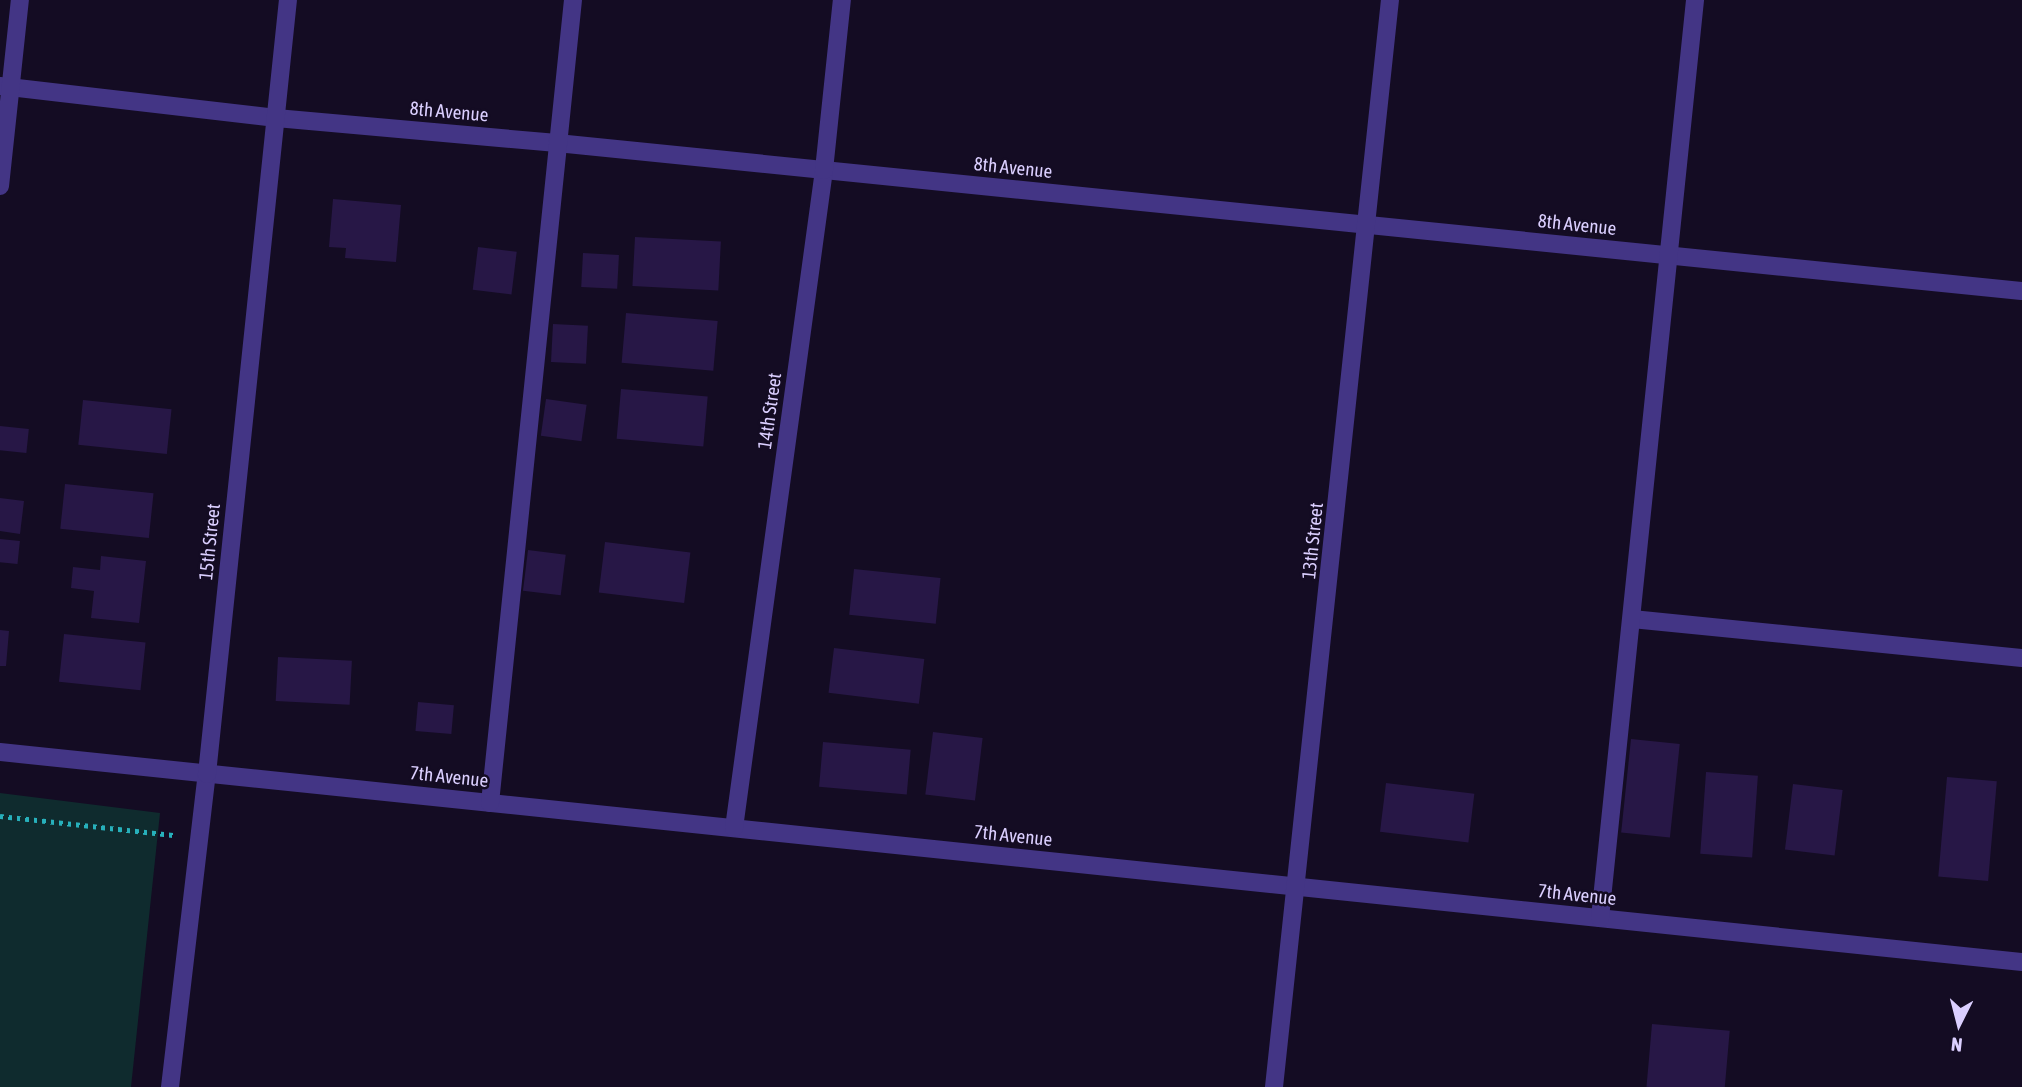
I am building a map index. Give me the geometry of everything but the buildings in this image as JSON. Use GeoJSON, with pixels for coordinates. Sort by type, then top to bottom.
{"type":"FeatureCollection","features":[{"type":"Feature","properties":{"kind":"street"},"geometry":{"type":"LineString","coordinates":[[0,186],[5,87],[20,0]]}},
{"type":"Feature","properties":{"kind":"street","name":"15th Street"},"geometry":{"type":"LineString","coordinates":[[170,1087],[207,774],[288,0]]}},
{"type":"Feature","properties":{"kind":"street"},"geometry":{"type":"LineString","coordinates":[[490,803],[573,0]]}},
{"type":"Feature","properties":{"kind":"street","name":"14th Street"},"geometry":{"type":"LineString","coordinates":[[734,828],[824,170],[842,0]]}},
{"type":"Feature","properties":{"kind":"street","name":"13th Street"},"geometry":{"type":"LineString","coordinates":[[1275,1087],[1390,0]]}},
{"type":"Feature","properties":{"kind":"street"},"geometry":{"type":"LineString","coordinates":[[1600,918],[1695,0]]}},
{"type":"Feature","properties":{"kind":"street","name":"8th Avenue"},"geometry":{"type":"LineString","coordinates":[[5,87],[276,118],[557,143],[2022,291]]}},
{"type":"Feature","properties":{"kind":"street"},"geometry":{"type":"LineString","coordinates":[[1632,619],[2022,658]]}},
{"type":"Feature","properties":{"kind":"street","name":"7th Avenue"},"geometry":{"type":"LineString","coordinates":[[0,752],[2022,962]]}},
{"type":"Feature","properties":{"kind":"path"},"geometry":{"type":"LineString","coordinates":[[0,816],[158,833]]}},
{"type":"Feature","properties":{"kind":"green space"},"geometry":{"type":"Polygon","coordinates":[[[0,793],[160,813],[131,1087],[0,1087],[0,793]]]}}]}
